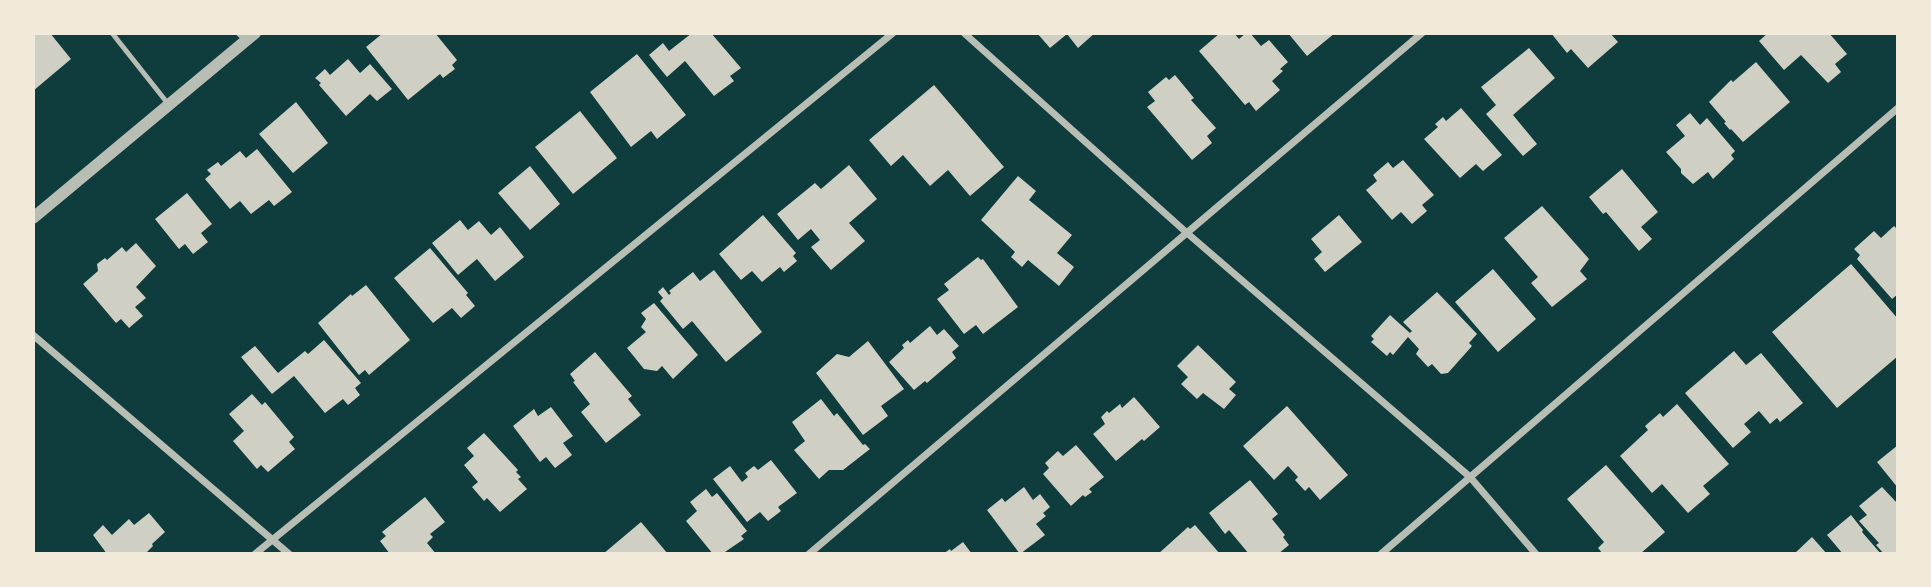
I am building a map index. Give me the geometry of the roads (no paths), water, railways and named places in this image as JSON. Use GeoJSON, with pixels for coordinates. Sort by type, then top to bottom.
{"type":"FeatureCollection","features":[{"type":"Feature","properties":{"kind":"street"},"geometry":{"type":"LineString","coordinates":[[254,554],[892,33]]}},
{"type":"Feature","properties":{"kind":"street"},"geometry":{"type":"LineString","coordinates":[[964,33],[1187,233],[1470,477],[1536,554]]}},
{"type":"Feature","properties":{"kind":"street"},"geometry":{"type":"LineString","coordinates":[[809,554],[1422,33]]}},
{"type":"Feature","properties":{"kind":"street"},"geometry":{"type":"LineString","coordinates":[[33,218],[170,105],[247,36]]}},
{"type":"Feature","properties":{"kind":"street"},"geometry":{"type":"LineString","coordinates":[[1381,554],[1898,108]]}},
{"type":"Feature","properties":{"kind":"street"},"geometry":{"type":"LineString","coordinates":[[33,335],[289,554]]}},
{"type":"Feature","properties":{"kind":"lane"},"geometry":{"type":"LineString","coordinates":[[112,33],[170,105]]}}]}
